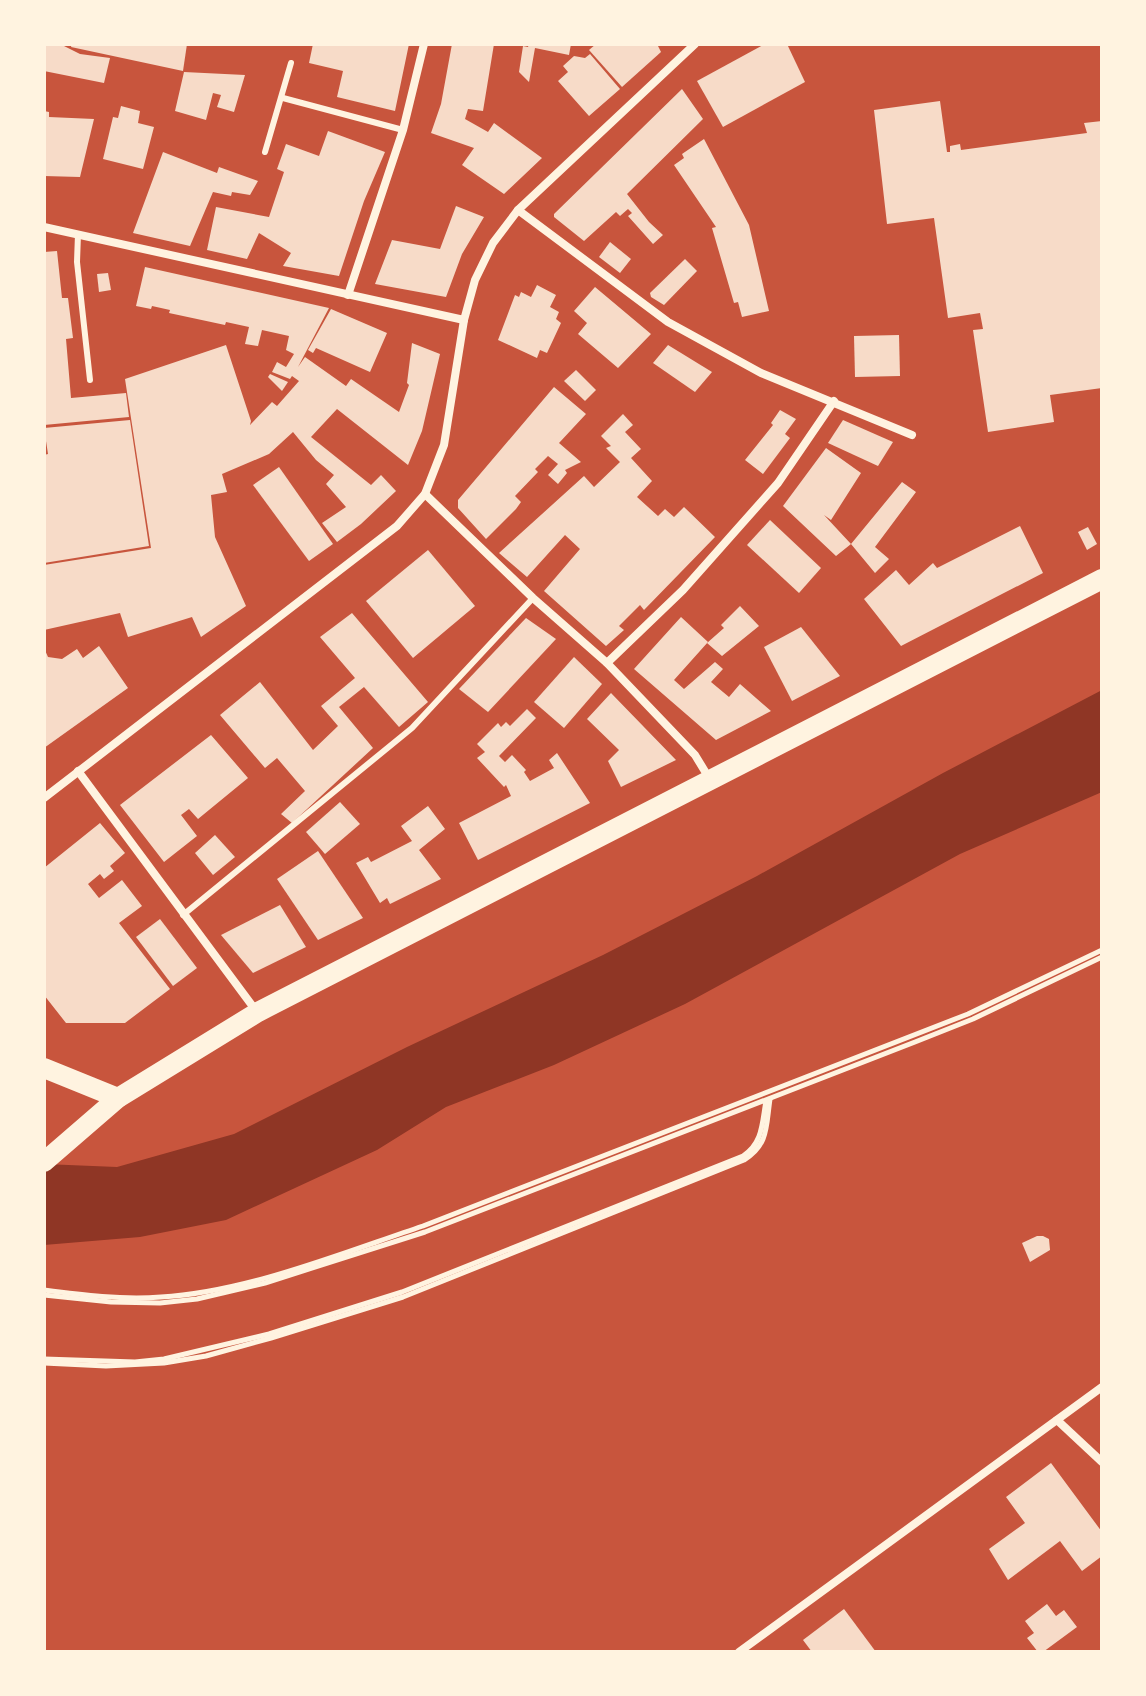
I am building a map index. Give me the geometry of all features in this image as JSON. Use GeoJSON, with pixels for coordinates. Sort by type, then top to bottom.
{"type":"FeatureCollection","features":[{"type":"Feature","properties":{"kind":"main road"},"geometry":{"type":"LineString","coordinates":[[44,1162],[118,1098],[258,1012],[1102,579]]}},
{"type":"Feature","properties":{"kind":"main road"},"geometry":{"type":"LineString","coordinates":[[44,1068],[118,1098]]}},
{"type":"Feature","properties":{"kind":"street"},"geometry":{"type":"LineString","coordinates":[[348,295],[403,130],[424,44]]}},
{"type":"Feature","properties":{"kind":"street"},"geometry":{"type":"LineString","coordinates":[[44,798],[397,526],[425,494],[444,445],[464,320],[475,280],[487,255],[518,210],[695,44]]}},
{"type":"Feature","properties":{"kind":"street"},"geometry":{"type":"LineString","coordinates":[[518,210],[668,322],[761,373],[912,435]]}},
{"type":"Feature","properties":{"kind":"street"},"geometry":{"type":"LineString","coordinates":[[44,227],[464,320]]}},
{"type":"Feature","properties":{"kind":"street"},"geometry":{"type":"LineString","coordinates":[[607,663],[683,590],[778,483],[834,401]]}},
{"type":"Feature","properties":{"kind":"street"},"geometry":{"type":"LineString","coordinates":[[425,494],[533,598],[607,663],[695,755],[710,779]]}},
{"type":"Feature","properties":{"kind":"street"},"geometry":{"type":"LineString","coordinates":[[78,771],[258,1012]]}},
{"type":"Feature","properties":{"kind":"street"},"geometry":{"type":"LineString","coordinates":[[739,1652],[1102,1387]]}},
{"type":"Feature","properties":{"kind":"street"},"geometry":{"type":"LineString","coordinates":[[1057,1420],[1102,1462]]}},
{"type":"Feature","properties":{"kind":"lane"},"geometry":{"type":"LineString","coordinates":[[265,152],[291,63]]}},
{"type":"Feature","properties":{"kind":"lane"},"geometry":{"type":"LineString","coordinates":[[283,98],[403,130]]}},
{"type":"Feature","properties":{"kind":"lane"},"geometry":{"type":"LineString","coordinates":[[78,234],[77,262],[90,380]]}},
{"type":"Feature","properties":{"kind":"lane"},"geometry":{"type":"LineString","coordinates":[[183,915],[412,728],[533,598]]}},
{"type":"Feature","properties":{"kind":"path"},"geometry":{"type":"LineString","coordinates":[[44,1292],[111,1302],[160,1303],[234,1291],[425,1232],[968,1014],[1102,950]]}},
{"type":"Feature","properties":{"kind":"path"},"geometry":{"type":"LineString","coordinates":[[44,1292],[161,1297],[233,1285],[423,1226],[973,1019],[1102,957]]}},
{"type":"Feature","properties":{"kind":"path"},"geometry":{"type":"LineString","coordinates":[[44,1361],[164,1359],[269,1334],[402,1292],[743,1156],[758,1142],[769,1096]]}},
{"type":"Feature","properties":{"kind":"shaded area"},"geometry":{"type":"Polygon","coordinates":[[[1102,690],[1102,792],[960,854],[685,1004],[554,1065],[446,1107],[377,1150],[226,1220],[140,1237],[44,1245],[44,1164],[117,1167],[234,1134],[407,1047],[603,955],[757,876],[1102,690]]]}},
{"type":"Feature","properties":{"kind":"building"},"geometry":{"type":"Polygon","coordinates":[[[44,44],[60,44],[80,54],[110,58],[104,83],[44,71],[44,44]]]}},
{"type":"Feature","properties":{"kind":"building"},"geometry":{"type":"Polygon","coordinates":[[[72,44],[187,44],[183,71],[71,47],[72,44]]]}},
{"type":"Feature","properties":{"kind":"building"},"geometry":{"type":"Polygon","coordinates":[[[313,44],[409,44],[395,111],[337,97],[343,71],[309,63],[313,44]]]}},
{"type":"Feature","properties":{"kind":"building"},"geometry":{"type":"Polygon","coordinates":[[[452,44],[494,44],[483,111],[468,109],[465,119],[488,132],[494,123],[542,158],[504,194],[462,165],[474,148],[431,133],[441,104],[452,44]]]}},
{"type":"Feature","properties":{"kind":"building"},"geometry":{"type":"Polygon","coordinates":[[[529,44],[571,44],[569,55],[535,48],[529,82],[519,72],[523,46],[528,47],[529,44]]]}},
{"type":"Feature","properties":{"kind":"building"},"geometry":{"type":"Polygon","coordinates":[[[596,44],[657,44],[661,52],[622,87],[589,50],[596,44]]]}},
{"type":"Feature","properties":{"kind":"building"},"geometry":{"type":"Polygon","coordinates":[[[765,44],[787,44],[805,82],[723,127],[697,81],[765,44]]]}},
{"type":"Feature","properties":{"kind":"building"},"geometry":{"type":"Polygon","coordinates":[[[590,54],[620,89],[589,116],[558,81],[568,72],[563,66],[574,56],[585,58],[590,54]]]}},
{"type":"Feature","properties":{"kind":"building"},"geometry":{"type":"Polygon","coordinates":[[[184,72],[245,75],[234,112],[217,107],[221,95],[213,93],[206,120],[175,111],[184,72]]]}},
{"type":"Feature","properties":{"kind":"building"},"geometry":{"type":"Polygon","coordinates":[[[682,89],[703,119],[627,194],[663,235],[653,244],[628,216],[632,213],[628,209],[620,216],[616,212],[584,241],[554,217],[554,214],[682,89]]]}},
{"type":"Feature","properties":{"kind":"building"},"geometry":{"type":"Polygon","coordinates":[[[940,101],[947,152],[950,152],[950,146],[960,144],[961,150],[1087,133],[1084,123],[1102,121],[1102,388],[1050,395],[1054,422],[988,432],[973,330],[983,329],[980,313],[948,318],[934,218],[887,224],[874,110],[940,101]]]}},
{"type":"Feature","properties":{"kind":"building"},"geometry":{"type":"Polygon","coordinates":[[[121,106],[140,111],[138,123],[154,127],[143,169],[103,159],[113,117],[118,118],[121,106]]]}},
{"type":"Feature","properties":{"kind":"building"},"geometry":{"type":"Polygon","coordinates":[[[44,111],[49,112],[49,117],[94,119],[80,177],[44,176],[44,111]]]}},
{"type":"Feature","properties":{"kind":"building"},"geometry":{"type":"Polygon","coordinates":[[[328,131],[385,152],[364,201],[339,276],[283,266],[291,253],[259,233],[247,259],[207,250],[216,207],[269,217],[284,172],[277,169],[286,144],[319,156],[328,131]]]}},
{"type":"Feature","properties":{"kind":"building"},"geometry":{"type":"Polygon","coordinates":[[[704,139],[749,225],[769,311],[742,317],[738,302],[734,303],[712,228],[716,227],[674,165],[684,158],[682,154],[704,139]]]}},
{"type":"Feature","properties":{"kind":"building"},"geometry":{"type":"Polygon","coordinates":[[[163,152],[217,173],[219,167],[258,181],[250,195],[232,192],[231,196],[213,192],[190,246],[133,233],[163,152]]]}},
{"type":"Feature","properties":{"kind":"building"},"geometry":{"type":"Polygon","coordinates":[[[456,206],[484,217],[462,254],[446,297],[375,284],[392,240],[440,249],[456,206]]]}},
{"type":"Feature","properties":{"kind":"building"},"geometry":{"type":"Polygon","coordinates":[[[610,242],[631,259],[620,273],[599,257],[610,242]]]}},
{"type":"Feature","properties":{"kind":"building"},"geometry":{"type":"Polygon","coordinates":[[[57,251],[62,298],[68,298],[73,338],[66,339],[71,398],[126,393],[129,417],[44,425],[44,252],[57,251]]]}},
{"type":"Feature","properties":{"kind":"building"},"geometry":{"type":"Polygon","coordinates":[[[685,259],[697,271],[664,305],[651,297],[650,293],[685,259]]]}},
{"type":"Feature","properties":{"kind":"building"},"geometry":{"type":"Polygon","coordinates":[[[145,267],[329,308],[298,367],[305,357],[346,386],[351,379],[399,412],[409,385],[412,343],[440,354],[422,431],[408,465],[337,409],[311,437],[371,485],[381,475],[396,491],[337,542],[322,523],[346,507],[326,484],[334,475],[316,460],[293,432],[269,454],[222,474],[227,492],[211,495],[215,537],[246,606],[201,637],[192,617],[128,637],[120,613],[44,630],[44,565],[151,548],[125,379],[226,345],[250,425],[272,402],[277,406],[299,381],[292,376],[290,379],[272,372],[277,362],[286,367],[294,354],[286,350],[289,336],[262,330],[258,346],[245,344],[249,327],[169,313],[170,310],[152,306],[151,309],[136,306],[145,267]]]}},
{"type":"Feature","properties":{"kind":"building"},"geometry":{"type":"Polygon","coordinates":[[[108,273],[111,290],[99,292],[97,274],[108,273]]]}},
{"type":"Feature","properties":{"kind":"building"},"geometry":{"type":"Polygon","coordinates":[[[537,285],[556,295],[550,307],[559,312],[556,319],[561,323],[547,353],[540,350],[537,358],[498,340],[515,295],[519,297],[521,292],[531,297],[537,285]]]}},
{"type":"Feature","properties":{"kind":"building"},"geometry":{"type":"Polygon","coordinates":[[[595,287],[651,334],[618,368],[578,334],[587,323],[574,311],[595,287]]]}},
{"type":"Feature","properties":{"kind":"building"},"geometry":{"type":"Polygon","coordinates":[[[331,309],[387,333],[370,372],[316,348],[313,353],[308,350],[331,309]]]}},
{"type":"Feature","properties":{"kind":"building"},"geometry":{"type":"Polygon","coordinates":[[[899,335],[900,376],[855,377],[854,336],[899,335]]]}},
{"type":"Feature","properties":{"kind":"building"},"geometry":{"type":"Polygon","coordinates":[[[668,345],[712,372],[695,392],[653,363],[668,345]]]}},
{"type":"Feature","properties":{"kind":"building"},"geometry":{"type":"Polygon","coordinates":[[[576,370],[596,390],[585,401],[564,381],[576,370]]]}},
{"type":"Feature","properties":{"kind":"building"},"geometry":{"type":"Polygon","coordinates":[[[270,374],[288,382],[282,391],[268,377],[270,374]]]}},
{"type":"Feature","properties":{"kind":"building"},"geometry":{"type":"Polygon","coordinates":[[[554,387],[586,414],[559,443],[581,462],[565,470],[567,473],[558,484],[548,475],[558,464],[548,456],[535,469],[538,472],[515,496],[521,502],[516,509],[486,539],[458,508],[458,500],[554,387]]]}},
{"type":"Feature","properties":{"kind":"building"},"geometry":{"type":"Polygon","coordinates":[[[780,410],[796,419],[785,434],[790,438],[763,474],[745,460],[773,425],[771,423],[780,410]]]}},
{"type":"Feature","properties":{"kind":"building"},"geometry":{"type":"Polygon","coordinates":[[[623,414],[633,425],[625,432],[641,449],[631,458],[652,481],[637,497],[658,516],[665,509],[674,517],[684,507],[715,537],[644,610],[640,605],[619,626],[624,630],[606,646],[544,591],[580,549],[565,535],[527,577],[499,553],[584,476],[594,487],[620,462],[606,448],[611,446],[601,436],[623,414]]]}},
{"type":"Feature","properties":{"kind":"building"},"geometry":{"type":"Polygon","coordinates":[[[130,420],[149,546],[44,563],[44,455],[48,454],[44,428],[130,420]]]}},
{"type":"Feature","properties":{"kind":"building"},"geometry":{"type":"Polygon","coordinates":[[[843,420],[893,442],[878,466],[828,443],[843,420]]]}},
{"type":"Feature","properties":{"kind":"building"},"geometry":{"type":"Polygon","coordinates":[[[826,448],[861,473],[831,520],[824,515],[851,544],[836,556],[783,506],[826,448]]]}},
{"type":"Feature","properties":{"kind":"building"},"geometry":{"type":"Polygon","coordinates":[[[279,467],[333,544],[309,561],[253,485],[279,467]]]}},
{"type":"Feature","properties":{"kind":"building"},"geometry":{"type":"Polygon","coordinates":[[[902,482],[916,492],[875,547],[889,559],[875,573],[851,544],[902,482]]]}},
{"type":"Feature","properties":{"kind":"building"},"geometry":{"type":"Polygon","coordinates":[[[770,520],[821,568],[799,593],[747,545],[770,520]]]}},
{"type":"Feature","properties":{"kind":"building"},"geometry":{"type":"Polygon","coordinates":[[[1020,526],[1043,573],[901,646],[864,599],[896,570],[909,585],[933,563],[937,568],[1020,526]]]}},
{"type":"Feature","properties":{"kind":"building"},"geometry":{"type":"Polygon","coordinates":[[[1088,527],[1097,544],[1087,550],[1078,532],[1088,527]]]}},
{"type":"Feature","properties":{"kind":"building"},"geometry":{"type":"Polygon","coordinates":[[[428,550],[475,606],[413,658],[366,601],[428,550]]]}},
{"type":"Feature","properties":{"kind":"building"},"geometry":{"type":"Polygon","coordinates":[[[740,606],[759,626],[722,656],[707,643],[724,628],[721,625],[740,606]]]}},
{"type":"Feature","properties":{"kind":"building"},"geometry":{"type":"Polygon","coordinates":[[[352,613],[428,702],[399,727],[364,687],[339,707],[373,748],[292,823],[281,814],[305,791],[277,758],[265,768],[220,715],[260,682],[313,750],[338,726],[321,706],[355,678],[320,637],[352,613]]]}},
{"type":"Feature","properties":{"kind":"building"},"geometry":{"type":"Polygon","coordinates":[[[681,617],[708,642],[674,680],[684,689],[715,662],[723,669],[711,682],[729,697],[740,684],[771,711],[716,740],[634,669],[681,617]]]}},
{"type":"Feature","properties":{"kind":"building"},"geometry":{"type":"Polygon","coordinates":[[[526,618],[556,639],[488,712],[459,689],[526,618]]]}},
{"type":"Feature","properties":{"kind":"building"},"geometry":{"type":"Polygon","coordinates":[[[801,627],[840,676],[792,701],[764,647],[801,627]]]}},
{"type":"Feature","properties":{"kind":"building"},"geometry":{"type":"Polygon","coordinates":[[[99,646],[128,688],[44,748],[44,648],[48,657],[62,659],[77,649],[83,658],[99,646]]]}},
{"type":"Feature","properties":{"kind":"building"},"geometry":{"type":"Polygon","coordinates":[[[574,657],[602,684],[564,728],[534,702],[574,657]]]}},
{"type":"Feature","properties":{"kind":"building"},"geometry":{"type":"Polygon","coordinates":[[[611,693],[676,760],[621,787],[608,761],[619,750],[587,719],[611,693]]]}},
{"type":"Feature","properties":{"kind":"building"},"geometry":{"type":"Polygon","coordinates":[[[527,709],[536,718],[499,756],[505,762],[512,755],[526,770],[524,772],[530,781],[554,768],[549,760],[557,753],[590,803],[478,860],[459,823],[511,796],[506,785],[504,787],[477,758],[485,752],[477,744],[498,723],[501,727],[506,722],[510,726],[527,709]]]}},
{"type":"Feature","properties":{"kind":"building"},"geometry":{"type":"Polygon","coordinates":[[[211,735],[248,778],[198,819],[189,809],[181,815],[197,836],[164,862],[120,805],[211,735]]]}},
{"type":"Feature","properties":{"kind":"building"},"geometry":{"type":"Polygon","coordinates":[[[340,802],[360,824],[325,854],[306,832],[340,802]]]}},
{"type":"Feature","properties":{"kind":"building"},"geometry":{"type":"Polygon","coordinates":[[[428,806],[445,829],[419,850],[441,879],[390,904],[387,898],[380,903],[356,863],[368,857],[371,862],[412,841],[401,826],[428,806]]]}},
{"type":"Feature","properties":{"kind":"building"},"geometry":{"type":"Polygon","coordinates":[[[100,823],[125,853],[110,866],[114,871],[104,879],[100,874],[88,884],[99,898],[122,880],[142,906],[119,923],[170,989],[125,1023],[66,1023],[44,995],[44,868],[100,823]]]}},
{"type":"Feature","properties":{"kind":"building"},"geometry":{"type":"Polygon","coordinates":[[[215,835],[235,857],[213,875],[195,853],[215,835]]]}},
{"type":"Feature","properties":{"kind":"building"},"geometry":{"type":"Polygon","coordinates":[[[318,851],[363,918],[318,940],[277,879],[318,851]]]}},
{"type":"Feature","properties":{"kind":"building"},"geometry":{"type":"Polygon","coordinates":[[[280,905],[306,947],[253,973],[221,935],[280,905]]]}},
{"type":"Feature","properties":{"kind":"building"},"geometry":{"type":"Polygon","coordinates":[[[160,919],[197,968],[173,986],[136,937],[160,919]]]}},
{"type":"Feature","properties":{"kind":"building"},"geometry":{"type":"Polygon","coordinates":[[[1037,1236],[1049,1239],[1050,1250],[1030,1262],[1022,1243],[1037,1236]]]}},
{"type":"Feature","properties":{"kind":"building"},"geometry":{"type":"Polygon","coordinates":[[[1051,1463],[1102,1532],[1102,1556],[1082,1571],[1060,1541],[1008,1580],[989,1549],[1025,1523],[1006,1497],[1051,1463]]]}},
{"type":"Feature","properties":{"kind":"building"},"geometry":{"type":"Polygon","coordinates":[[[1047,1604],[1056,1616],[1064,1610],[1077,1627],[1043,1652],[1038,1652],[1027,1638],[1034,1633],[1025,1621],[1047,1604]]]}},
{"type":"Feature","properties":{"kind":"building"},"geometry":{"type":"Polygon","coordinates":[[[844,1609],[876,1652],[812,1652],[803,1640],[844,1609]]]}}]}
